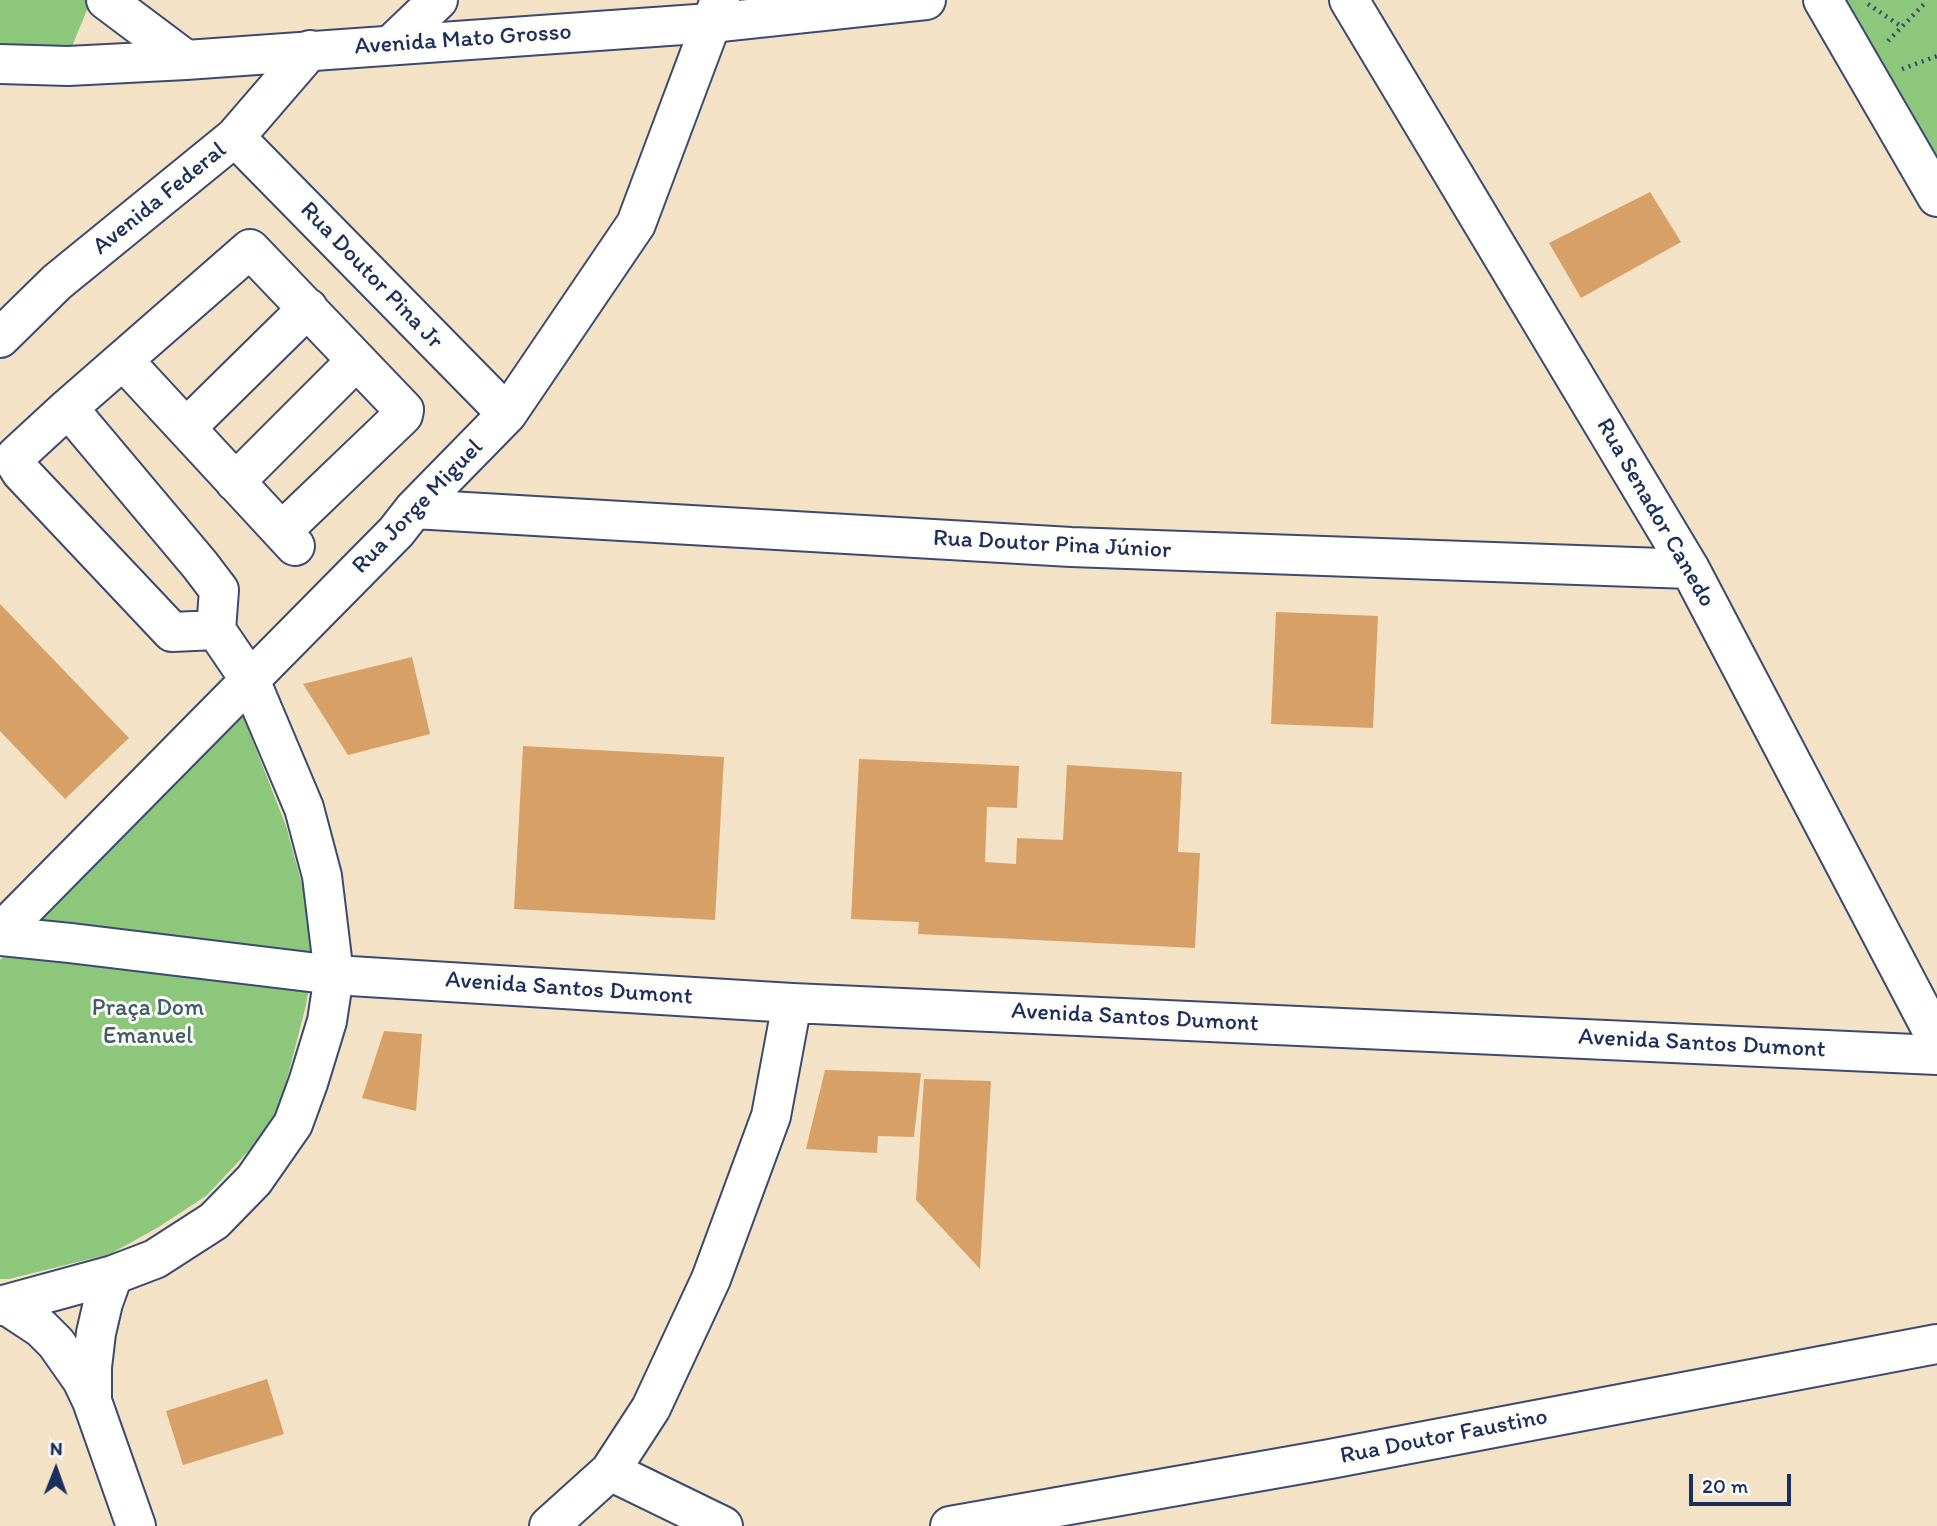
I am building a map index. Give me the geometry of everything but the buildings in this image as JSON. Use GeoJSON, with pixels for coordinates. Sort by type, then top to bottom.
{"type":"FeatureCollection","features":[{"type":"Feature","properties":{"kind":"street"},"geometry":{"type":"LineString","coordinates":[[106,0],[186,60]]}},
{"type":"Feature","properties":{"kind":"street"},"geometry":{"type":"LineString","coordinates":[[391,45],[438,0]]}},
{"type":"Feature","properties":{"kind":"street","name":"Avenida Mato Grosso"},"geometry":{"type":"LineString","coordinates":[[0,64],[68,66],[186,60],[391,45],[715,11],[926,0]]}},
{"type":"Feature","properties":{"kind":"street","name":"Rua Senador Canedo"},"geometry":{"type":"LineString","coordinates":[[1349,0],[1690,569],[1937,1040]]}},
{"type":"Feature","properties":{"kind":"street"},"geometry":{"type":"LineString","coordinates":[[1823,0],[1937,197]]}},
{"type":"Feature","properties":{"kind":"street","name":"Rua Jorge Miguel"},"geometry":{"type":"LineString","coordinates":[[0,935],[396,532],[414,509],[508,414],[636,225],[715,11]]}},
{"type":"Feature","properties":{"kind":"street","name":"Avenida Federal"},"geometry":{"type":"LineString","coordinates":[[0,338],[57,282],[235,137],[310,50]]}},
{"type":"Feature","properties":{"kind":"street","name":"Rua Doutor Pina Jr"},"geometry":{"type":"LineString","coordinates":[[235,137],[508,414]]}},
{"type":"Feature","properties":{"kind":"street"},"geometry":{"type":"LineString","coordinates":[[123,360],[289,539],[403,415],[404,410],[250,249],[68,408],[16,456],[16,464],[21,472],[172,632],[216,631]]}},
{"type":"Feature","properties":{"kind":"street"},"geometry":{"type":"LineString","coordinates":[[186,428],[308,309]]}},
{"type":"Feature","properties":{"kind":"street"},"geometry":{"type":"LineString","coordinates":[[235,482],[356,360]]}},
{"type":"Feature","properties":{"kind":"street"},"geometry":{"type":"LineString","coordinates":[[3,1305],[113,1275],[155,1259],[214,1221],[254,1180],[293,1124],[327,1021],[334,975],[323,876],[304,808],[250,680],[216,631],[219,590],[68,408]]}},
{"type":"Feature","properties":{"kind":"street","name":"Rua Doutor Pina Júnior"},"geometry":{"type":"LineString","coordinates":[[414,509],[1072,547],[1690,569]]}},
{"type":"Feature","properties":{"kind":"street"},"geometry":{"type":"LineString","coordinates":[[0,935],[334,975]]}},
{"type":"Feature","properties":{"kind":"street","name":"Avenida Santos Dumont"},"geometry":{"type":"LineString","coordinates":[[334,975],[792,1003],[1937,1055]]}},
{"type":"Feature","properties":{"kind":"street"},"geometry":{"type":"LineString","coordinates":[[549,1526],[610,1471],[652,1408],[711,1279],[771,1116],[792,1003]]}},
{"type":"Feature","properties":{"kind":"street"},"geometry":{"type":"LineString","coordinates":[[92,1401],[96,1333],[113,1275]]}},
{"type":"Feature","properties":{"kind":"street"},"geometry":{"type":"LineString","coordinates":[[3,1305],[41,1328],[56,1343],[82,1380],[92,1401],[135,1526]]}},
{"type":"Feature","properties":{"kind":"street","name":"Rua Doutor Faustino"},"geometry":{"type":"LineString","coordinates":[[950,1526],[1330,1459],[1937,1344]]}},
{"type":"Feature","properties":{"kind":"street"},"geometry":{"type":"LineString","coordinates":[[610,1471],[723,1526]]}},
{"type":"Feature","properties":{"kind":"path"},"geometry":{"type":"LineString","coordinates":[[1861,0],[1902,27]]}},
{"type":"Feature","properties":{"kind":"path"},"geometry":{"type":"LineString","coordinates":[[1896,71],[1937,56]]}},
{"type":"Feature","properties":{"kind":"green space"},"geometry":{"type":"Polygon","coordinates":[[[0,0],[91,0],[66,61],[0,51],[0,0]]]}},
{"type":"Feature","properties":{"kind":"green space"},"geometry":{"type":"Polygon","coordinates":[[[1829,0],[1937,0],[1937,186],[1829,0]]]}},
{"type":"Feature","properties":{"kind":"green space","name":"Praça Dom Emanuel"},"geometry":{"type":"Polygon","coordinates":[[[243,716],[286,826],[317,939],[306,1005],[276,1122],[206,1196],[157,1228],[110,1254],[0,1279],[0,960],[243,716]]]}}]}
